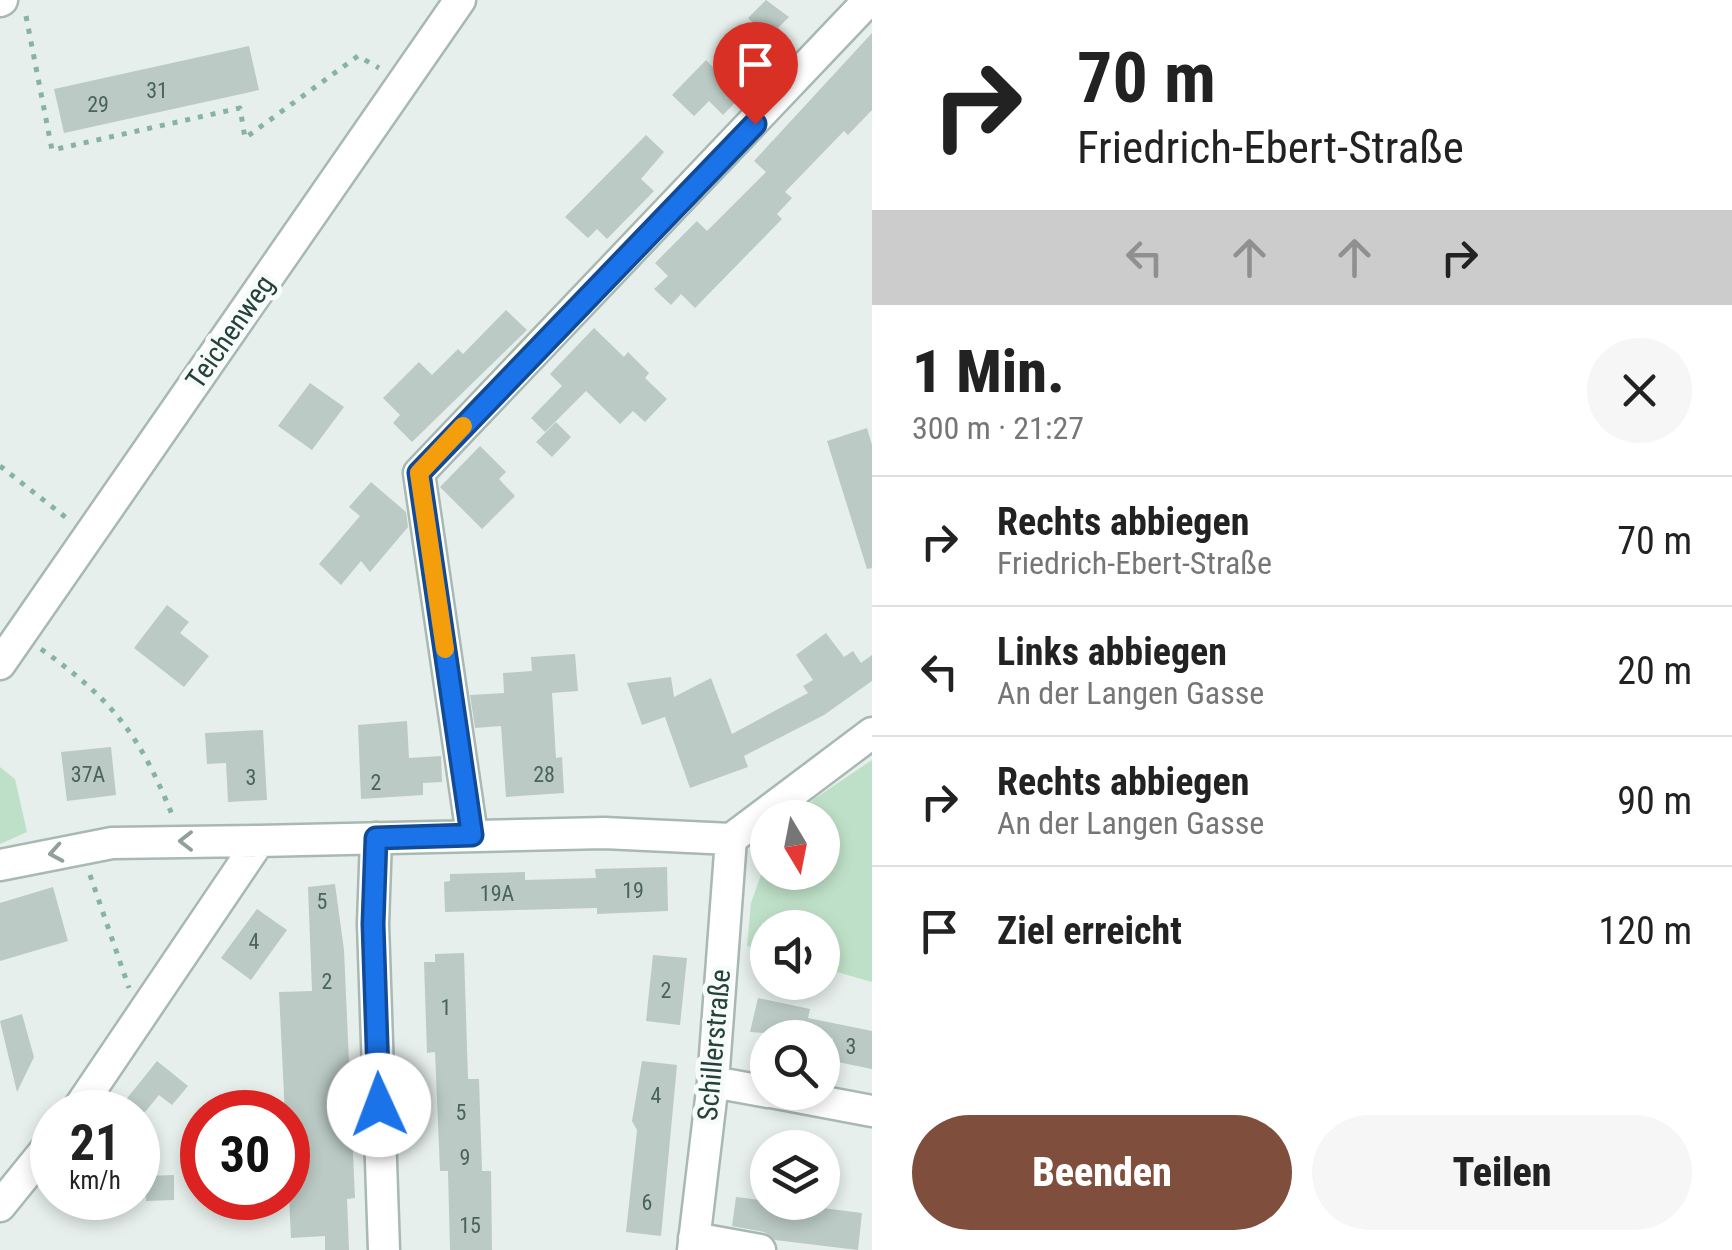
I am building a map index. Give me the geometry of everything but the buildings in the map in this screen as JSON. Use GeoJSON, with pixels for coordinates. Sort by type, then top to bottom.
{"type":"FeatureCollection","features":[{"type":"Feature","properties":{"kind":"street","name":"Teichenweg"},"geometry":{"type":"LineString","coordinates":[[0,664],[460,0]]}},
{"type":"Feature","properties":{"kind":"street"},"geometry":{"type":"LineString","coordinates":[[472,835],[419,473],[869,0]]}},
{"type":"Feature","properties":{"kind":"street"},"geometry":{"type":"LineString","coordinates":[[0,866],[112,843],[604,834],[731,839],[872,733]]}},
{"type":"Feature","properties":{"kind":"street"},"geometry":{"type":"LineString","coordinates":[[376,838],[373,924],[384,1250]]}},
{"type":"Feature","properties":{"kind":"street","name":"Schillerstraße"},"geometry":{"type":"LineString","coordinates":[[693,1244],[713,1082],[731,839]]}},
{"type":"Feature","properties":{"kind":"street"},"geometry":{"type":"LineString","coordinates":[[91,1090],[259,841]]}},
{"type":"Feature","properties":{"kind":"street"},"geometry":{"type":"LineString","coordinates":[[713,1082],[750,1089]]}},
{"type":"Feature","properties":{"kind":"street"},"geometry":{"type":"LineString","coordinates":[[840,1105],[872,1111]]}},
{"type":"Feature","properties":{"kind":"street"},"geometry":{"type":"LineString","coordinates":[[0,1206],[30,1169]]}},
{"type":"Feature","properties":{"kind":"street"},"geometry":{"type":"LineString","coordinates":[[693,1244],[760,1250]]}},
{"type":"Feature","properties":{"kind":"path"},"geometry":{"type":"LineString","coordinates":[[23,0],[52,150],[240,108],[245,138],[358,56],[403,82]]}},
{"type":"Feature","properties":{"kind":"path"},"geometry":{"type":"LineString","coordinates":[[0,466],[89,535]]}},
{"type":"Feature","properties":{"kind":"path"},"geometry":{"type":"LineString","coordinates":[[22,636],[94,687],[133,735],[164,795]]}},
{"type":"Feature","properties":{"kind":"path"},"geometry":{"type":"LineString","coordinates":[[81,848],[140,1019]]}},
{"type":"Feature","properties":{"kind":"green space"},"geometry":{"type":"Polygon","coordinates":[[[872,760],[872,982],[840,973],[840,910],[750,910],[756,890],[840,890],[840,800],[814,799],[872,760]]]}},
{"type":"Feature","properties":{"kind":"green space"},"geometry":{"type":"Polygon","coordinates":[[[0,767],[15,779],[27,832],[0,844],[0,767]]]}},
{"type":"Feature","properties":{"kind":"slow traffic"},"geometry":{"type":"LineString","coordinates":[[445,649],[419,473],[463,426]]}},
{"type":"Feature","properties":{"kind":"route"},"geometry":{"type":"LineString","coordinates":[[379,1105],[373,924],[376,838],[472,835],[419,473],[755,124]]}}]}
